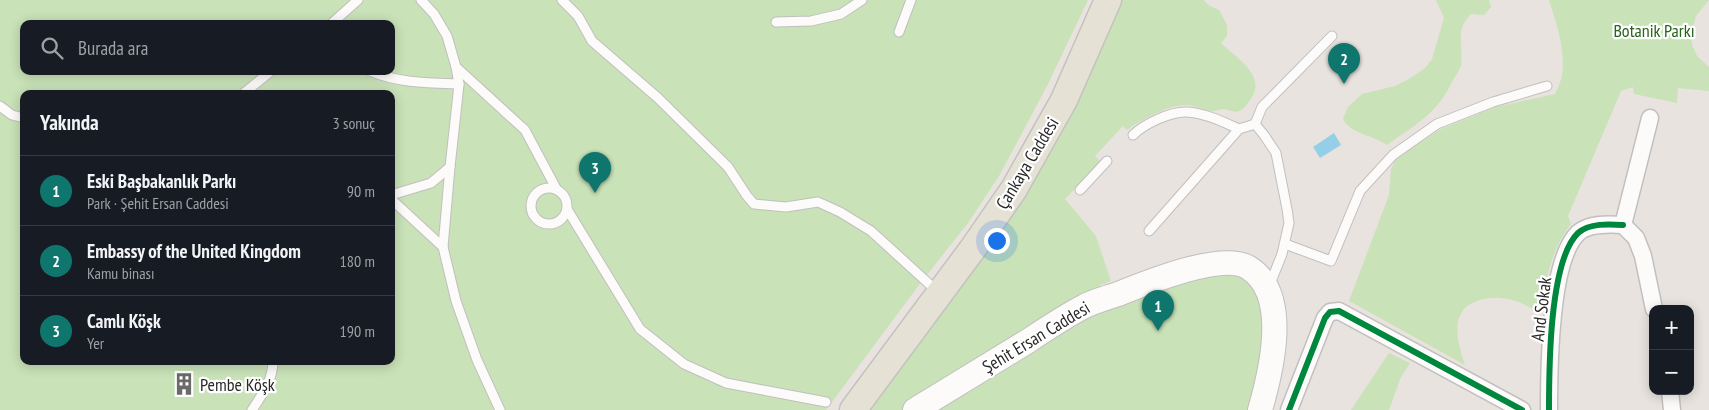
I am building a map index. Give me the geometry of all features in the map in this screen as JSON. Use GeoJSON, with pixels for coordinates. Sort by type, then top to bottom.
{"type":"FeatureCollection","features":[{"type":"Feature","properties":{"kind":"main road","name":"Çankaya Caddesi"},"geometry":{"type":"LineString","coordinates":[[853,410],[940,294],[1014,189],[1064,100],[1108,0]]}},
{"type":"Feature","properties":{"kind":"main road","name":"Şehit Ersan Caddesi"},"geometry":{"type":"LineString","coordinates":[[915,410],[1084,306],[1174,273],[1200,267],[1234,264],[1248,267],[1266,285]]}},
{"type":"Feature","properties":{"kind":"main road"},"geometry":{"type":"LineString","coordinates":[[1260,410],[1270,372],[1274,343],[1270,298],[1266,285]]}},
{"type":"Feature","properties":{"kind":"street"},"geometry":{"type":"LineString","coordinates":[[1650,118],[1622,225],[1636,238],[1643,256],[1653,305]]}},
{"type":"Feature","properties":{"kind":"street","name":"And Sokak"},"geometry":{"type":"LineString","coordinates":[[1549,410],[1549,371],[1554,302],[1558,279],[1566,255],[1579,232],[1594,226],[1622,225]]}},
{"type":"Feature","properties":{"kind":"street"},"geometry":{"type":"LineString","coordinates":[[1290,410],[1325,318],[1330,312],[1339,311],[1522,410]]}},
{"type":"Feature","properties":{"kind":"street"},"geometry":{"type":"LineString","coordinates":[[1670,395],[1672,410]]}},
{"type":"Feature","properties":{"kind":"lane"},"geometry":{"type":"LineString","coordinates":[[336,20],[358,0]]}},
{"type":"Feature","properties":{"kind":"lane"},"geometry":{"type":"LineString","coordinates":[[421,0],[434,14],[447,36],[459,84],[443,247],[456,301],[477,360],[500,410]]}},
{"type":"Feature","properties":{"kind":"lane"},"geometry":{"type":"LineString","coordinates":[[562,0],[578,16],[592,41],[658,98],[728,167],[754,204],[786,207],[818,202],[840,212],[871,231],[940,294]]}},
{"type":"Feature","properties":{"kind":"lane"},"geometry":{"type":"LineString","coordinates":[[776,22],[811,21],[841,14],[862,0]]}},
{"type":"Feature","properties":{"kind":"lane"},"geometry":{"type":"LineString","coordinates":[[899,32],[911,0]]}},
{"type":"Feature","properties":{"kind":"lane"},"geometry":{"type":"LineString","coordinates":[[1149,231],[1239,129],[1255,124],[1262,108],[1332,36]]}},
{"type":"Feature","properties":{"kind":"lane"},"geometry":{"type":"LineString","coordinates":[[456,67],[525,130],[557,190],[566,198],[567,209],[640,329],[684,364],[726,383],[826,402]]}},
{"type":"Feature","properties":{"kind":"lane"},"geometry":{"type":"LineString","coordinates":[[248,90],[267,75]]}},
{"type":"Feature","properties":{"kind":"lane"},"geometry":{"type":"LineString","coordinates":[[379,75],[385,78],[423,83],[459,84]]}},
{"type":"Feature","properties":{"kind":"lane"},"geometry":{"type":"LineString","coordinates":[[1284,244],[1331,261],[1360,191],[1393,155],[1437,124],[1493,102],[1547,86]]}},
{"type":"Feature","properties":{"kind":"lane"},"geometry":{"type":"LineString","coordinates":[[0,106],[12,115],[20,117]]}},
{"type":"Feature","properties":{"kind":"lane"},"geometry":{"type":"LineString","coordinates":[[1133,135],[1140,128],[1161,118],[1185,112],[1209,117],[1239,129]]}},
{"type":"Feature","properties":{"kind":"lane"},"geometry":{"type":"LineString","coordinates":[[1255,124],[1276,153],[1288,223],[1284,244],[1272,279],[1266,285]]}},
{"type":"Feature","properties":{"kind":"lane"},"geometry":{"type":"LineString","coordinates":[[1080,190],[1107,162]]}},
{"type":"Feature","properties":{"kind":"lane"},"geometry":{"type":"LineString","coordinates":[[395,196],[431,183],[450,167]]}},
{"type":"Feature","properties":{"kind":"lane"},"geometry":{"type":"LineString","coordinates":[[557,190],[546,188],[537,192],[532,200],[531,210],[535,218],[543,224],[553,224],[561,220],[567,209]]}},
{"type":"Feature","properties":{"kind":"lane"},"geometry":{"type":"LineString","coordinates":[[395,201],[443,247]]}},
{"type":"Feature","properties":{"kind":"lane"},"geometry":{"type":"LineString","coordinates":[[252,410],[266,388],[273,365]]}},
{"type":"Feature","properties":{"kind":"green space"},"geometry":{"type":"Polygon","coordinates":[[[0,0],[1088,0],[1047,86],[999,176],[968,223],[919,285],[826,410],[0,410],[0,0]]]}},
{"type":"Feature","properties":{"kind":"green space"},"geometry":{"type":"Polygon","coordinates":[[[1121,0],[1204,0],[1208,5],[1219,10],[1227,25],[1227,36],[1221,43],[1247,67],[1255,81],[1255,89],[1252,97],[1243,109],[1239,111],[1233,112],[1224,109],[1210,111],[1189,105],[1179,105],[1155,113],[1127,130],[1123,126],[1095,156],[1101,162],[1065,199],[1096,236],[1111,281],[1100,285],[1105,298],[1216,265],[1266,285],[1260,410],[853,410],[1073,109],[1111,27],[1121,0]]]}},
{"type":"Feature","properties":{"kind":"green space"},"geometry":{"type":"Polygon","coordinates":[[[1436,0],[1489,0],[1491,7],[1484,15],[1471,14],[1466,20],[1461,32],[1461,65],[1446,93],[1432,111],[1416,125],[1387,145],[1357,132],[1343,119],[1348,107],[1362,94],[1395,86],[1409,79],[1425,68],[1432,59],[1444,18],[1436,0]]]}},
{"type":"Feature","properties":{"kind":"green space","name":"Botanik Parkı"},"geometry":{"type":"Polygon","coordinates":[[[1549,0],[1709,0],[1696,16],[1691,34],[1692,45],[1697,56],[1709,67],[1709,91],[1678,88],[1677,103],[1634,94],[1633,87],[1621,91],[1568,216],[1571,224],[1555,252],[1548,272],[1542,304],[1534,310],[1513,300],[1490,298],[1476,301],[1467,306],[1461,313],[1457,332],[1465,365],[1349,301],[1389,195],[1391,169],[1397,157],[1441,129],[1495,107],[1555,94],[1562,77],[1563,57],[1560,37],[1549,0]]]}},
{"type":"Feature","properties":{"kind":"green space"},"geometry":{"type":"Polygon","coordinates":[[[1389,353],[1410,363],[1401,377],[1389,410],[1351,410],[1389,353]]]}},
{"type":"Feature","properties":{"kind":"water"},"geometry":{"type":"Polygon","coordinates":[[[1334,133],[1341,145],[1320,158],[1313,147],[1334,133]]]}},
{"type":"Feature","properties":{"kind":"cycle path"},"geometry":{"type":"LineString","coordinates":[[1549,410],[1549,370],[1556,291],[1568,247],[1578,233],[1588,227],[1606,224],[1623,225]]}},
{"type":"Feature","properties":{"kind":"cycle path"},"geometry":{"type":"LineString","coordinates":[[1289,410],[1325,318],[1330,312],[1339,311],[1522,410]]}},
{"type":"Feature","properties":{"kind":"place","name":"Embassy of the United Kingdom"},"geometry":{"type":"Point","coordinates":[1344,84]}},
{"type":"Feature","properties":{"kind":"place","name":"Camlı Köşk"},"geometry":{"type":"Point","coordinates":[595,193]}},
{"type":"Feature","properties":{"kind":"place","name":"Eski Başbakanlık Parkı"},"geometry":{"type":"Point","coordinates":[1158,331]}},
{"type":"Feature","properties":{"kind":"place","name":"Pembe Köşk"},"geometry":{"type":"Point","coordinates":[184,384]}}]}
